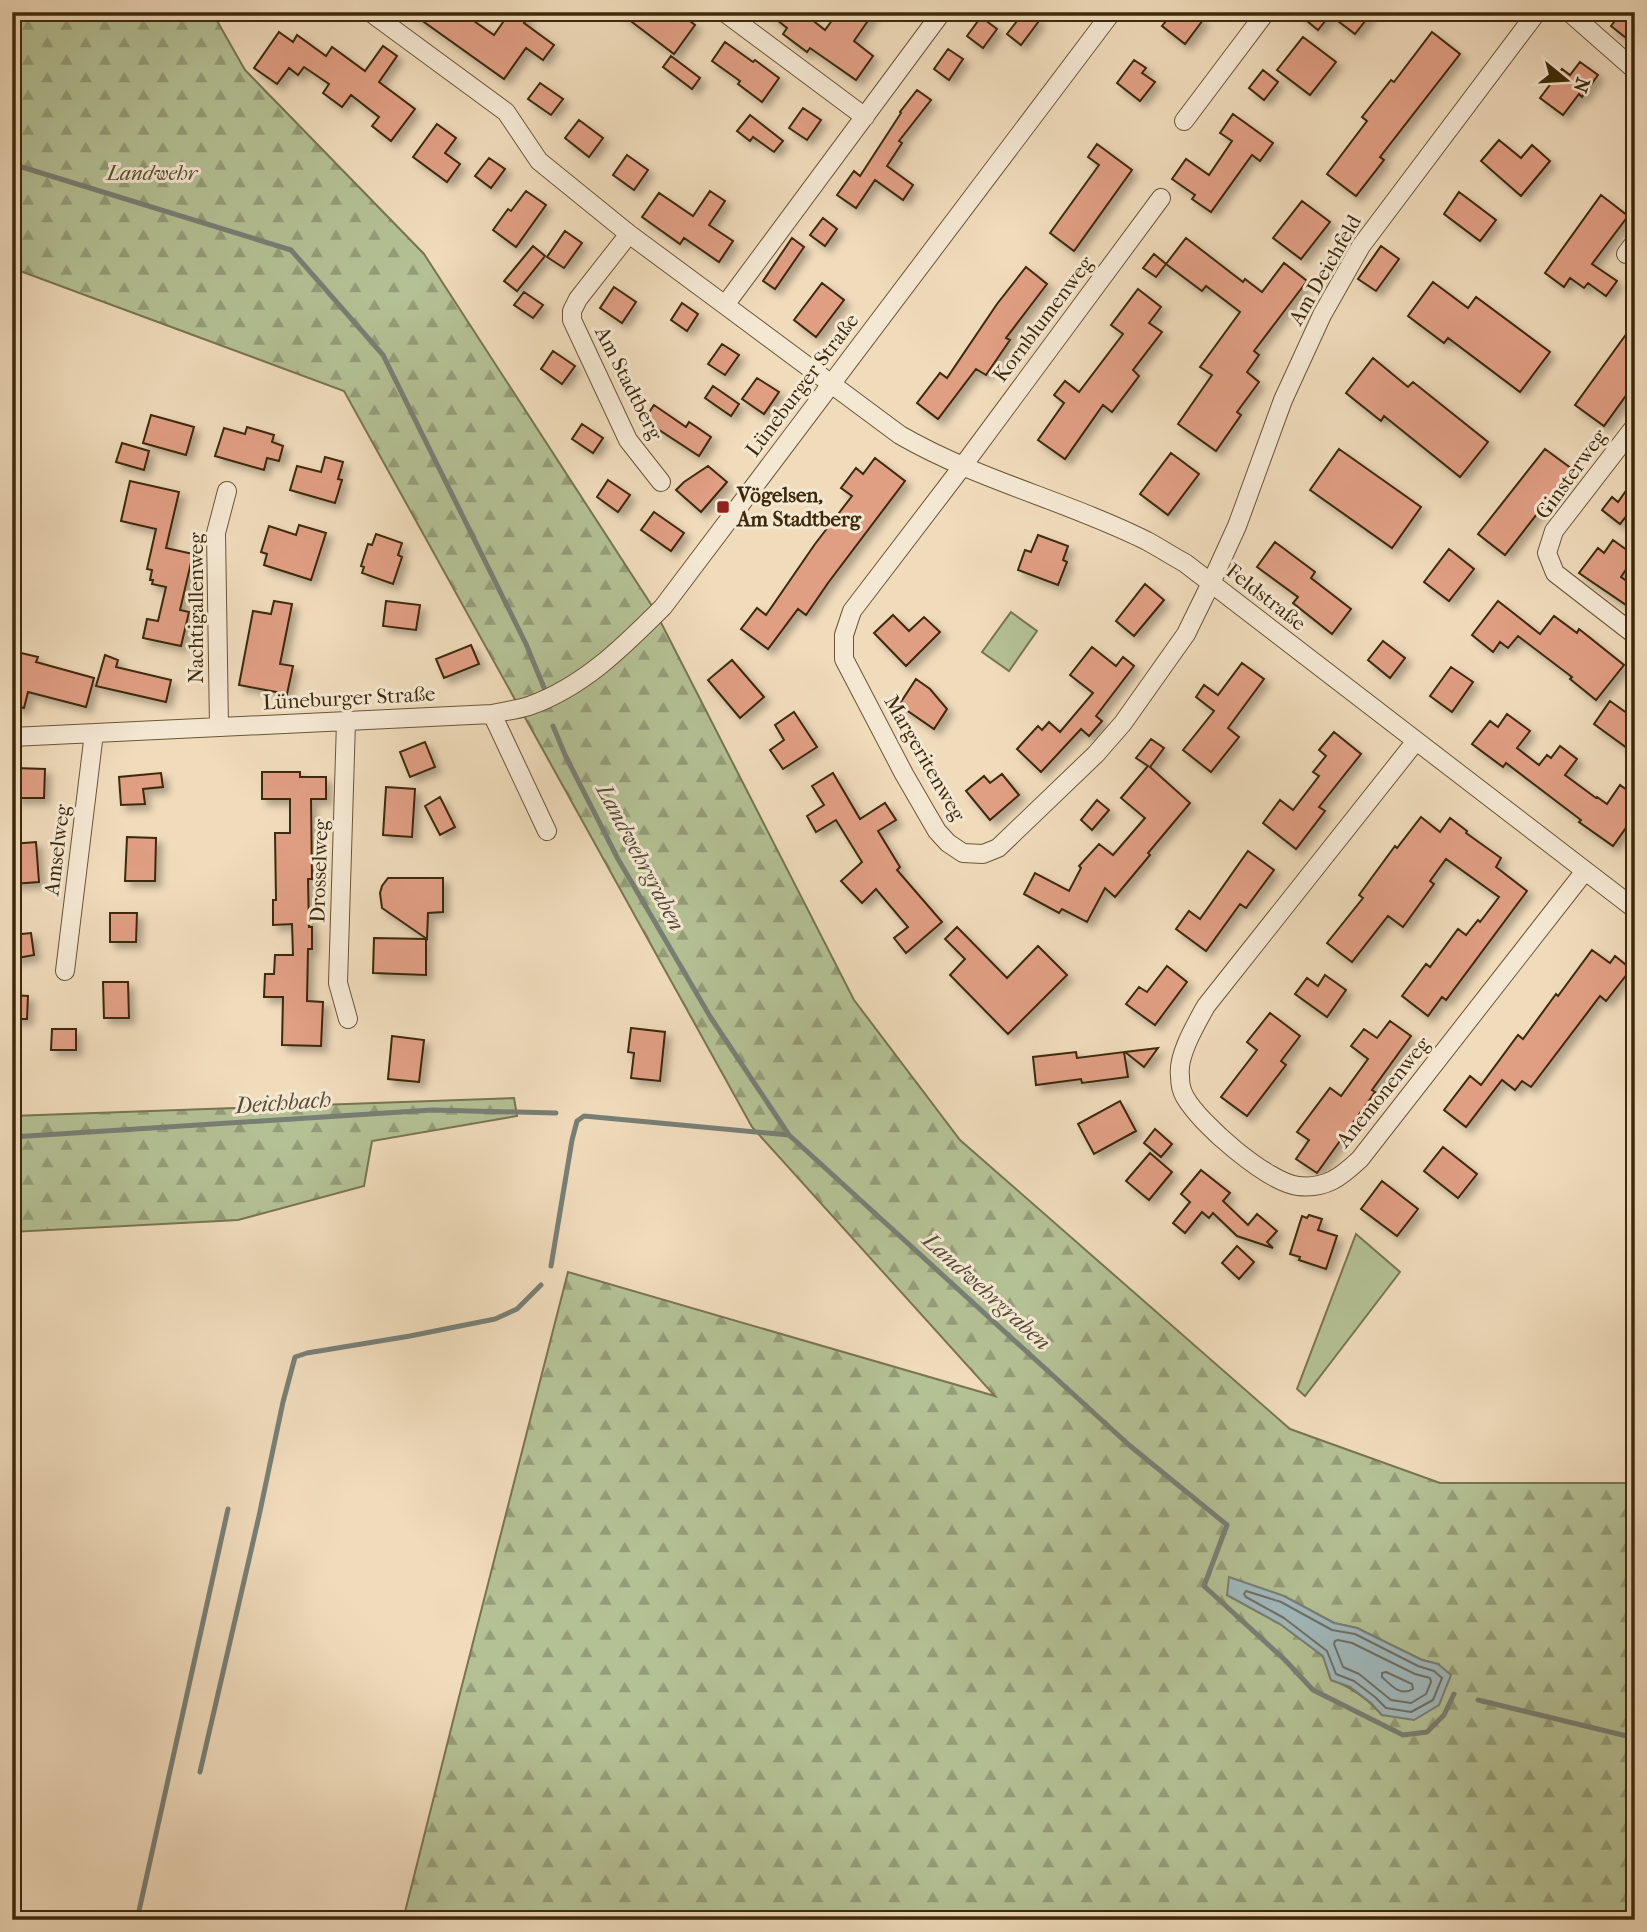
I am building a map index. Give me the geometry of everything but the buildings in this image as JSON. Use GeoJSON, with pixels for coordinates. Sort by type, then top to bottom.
{"type":"FeatureCollection","features":[{"type":"Feature","properties":{"kind":"street"},"geometry":{"type":"LineString","coordinates":[[370,12],[506,112],[539,161],[629,234],[831,384]]}},
{"type":"Feature","properties":{"kind":"street"},"geometry":{"type":"LineString","coordinates":[[724,12],[865,117]]}},
{"type":"Feature","properties":{"kind":"street"},"geometry":{"type":"LineString","coordinates":[[725,305],[942,12]]}},
{"type":"Feature","properties":{"kind":"street","name":"Lüneburger Straße"},"geometry":{"type":"LineString","coordinates":[[12,737],[492,714],[527,707],[562,692],[593,672],[663,607],[1112,12]]}},
{"type":"Feature","properties":{"kind":"street"},"geometry":{"type":"LineString","coordinates":[[1184,121],[1266,12]]}},
{"type":"Feature","properties":{"kind":"street","name":"Am Deichfeld"},"geometry":{"type":"LineString","coordinates":[[1211,583],[1237,526],[1283,400],[1322,315],[1341,281],[1361,246],[1536,12]]}},
{"type":"Feature","properties":{"kind":"street"},"geometry":{"type":"LineString","coordinates":[[1569,12],[1635,70]]}},
{"type":"Feature","properties":{"kind":"street","name":"Kornblumenweg"},"geometry":{"type":"LineString","coordinates":[[961,467],[1161,198]]}},
{"type":"Feature","properties":{"kind":"street","name":"Am Stadtberg"},"geometry":{"type":"LineString","coordinates":[[629,234],[578,299],[572,310],[572,320],[628,440],[661,482]]}},
{"type":"Feature","properties":{"kind":"street","name":"Feldstraße"},"geometry":{"type":"LineString","coordinates":[[831,384],[900,435],[927,451],[961,467],[1113,526],[1149,542],[1185,563],[1635,909]]}},
{"type":"Feature","properties":{"kind":"street","name":"Ginsterweg"},"geometry":{"type":"LineString","coordinates":[[1635,426],[1554,531],[1547,553],[1555,573],[1635,635]]}},
{"type":"Feature","properties":{"kind":"street","name":"Margeritenweg"},"geometry":{"type":"LineString","coordinates":[[961,467],[852,611],[844,635],[844,659],[937,831],[963,853],[983,854],[998,849],[1096,754],[1124,723],[1186,634],[1211,583]]}},
{"type":"Feature","properties":{"kind":"street","name":"Nachtigallenweg"},"geometry":{"type":"LineString","coordinates":[[219,727],[216,533],[227,491]]}},
{"type":"Feature","properties":{"kind":"street"},"geometry":{"type":"LineString","coordinates":[[492,714],[547,831]]}},
{"type":"Feature","properties":{"kind":"street","name":"Drosselweg"},"geometry":{"type":"LineString","coordinates":[[346,722],[338,983],[348,1019]]}},
{"type":"Feature","properties":{"kind":"street","name":"Amselweg"},"geometry":{"type":"LineString","coordinates":[[65,971],[94,733]]}},
{"type":"Feature","properties":{"kind":"street","name":"Anemonenweg"},"geometry":{"type":"LineString","coordinates":[[1416,741],[1206,1006],[1190,1035],[1179,1073],[1183,1095],[1195,1111],[1230,1145],[1272,1177],[1297,1186],[1324,1184],[1342,1177],[1360,1159],[1586,871]]}},
{"type":"Feature","properties":{"kind":"green space","name":"Landwehr"},"geometry":{"type":"Polygon","coordinates":[[[12,12],[212,12],[245,70],[424,254],[654,609],[854,1000],[960,1140],[1290,1429],[1440,1483],[1635,1483],[1635,1920],[403,1920],[568,1272],[995,1396],[752,1127],[344,391],[12,268],[12,12]],[[1227,1595],[1280,1624],[1323,1656],[1331,1680],[1359,1694],[1382,1715],[1438,1664],[1422,1660],[1357,1628],[1334,1623],[1284,1596],[1227,1595]]]}},
{"type":"Feature","properties":{"kind":"green space"},"geometry":{"type":"Polygon","coordinates":[[[1011,612],[1037,631],[1009,671],[982,652],[1011,612]]]}},
{"type":"Feature","properties":{"kind":"green space"},"geometry":{"type":"Polygon","coordinates":[[[514,1098],[517,1116],[372,1141],[364,1186],[238,1220],[12,1232],[12,1116],[514,1098]]]}},
{"type":"Feature","properties":{"kind":"green space"},"geometry":{"type":"Polygon","coordinates":[[[1356,1234],[1400,1272],[1305,1396],[1297,1389],[1356,1234]]]}},
{"type":"Feature","properties":{"kind":"water"},"geometry":{"type":"Polygon","coordinates":[[[1229,1577],[1284,1596],[1334,1623],[1357,1628],[1422,1660],[1438,1664],[1451,1675],[1439,1705],[1414,1720],[1382,1715],[1350,1687],[1331,1680],[1323,1656],[1280,1624],[1227,1595],[1229,1577]]]}},
{"type":"Feature","properties":{"kind":"waterway","name":"Landwehrgraben"},"geometry":{"type":"LineString","coordinates":[[12,164],[291,250],[383,355],[526,644],[547,695]]}},
{"type":"Feature","properties":{"kind":"waterway","name":"Landwehrgraben"},"geometry":{"type":"LineString","coordinates":[[553,726],[618,859],[711,1018],[789,1135],[1129,1445],[1227,1525],[1204,1586],[1285,1660],[1313,1690],[1403,1735],[1427,1732],[1444,1715],[1454,1694]]}},
{"type":"Feature","properties":{"kind":"waterway","name":"Deichbach"},"geometry":{"type":"LineString","coordinates":[[12,1137],[432,1110],[556,1113]]}},
{"type":"Feature","properties":{"kind":"waterway","name":"Deichbach"},"geometry":{"type":"LineString","coordinates":[[551,1266],[572,1140],[577,1121],[584,1116],[789,1135]]}},
{"type":"Feature","properties":{"kind":"waterway"},"geometry":{"type":"LineString","coordinates":[[200,1772],[295,1357],[495,1319],[517,1309],[541,1285]]}},
{"type":"Feature","properties":{"kind":"waterway"},"geometry":{"type":"LineString","coordinates":[[137,1920],[228,1509]]}},
{"type":"Feature","properties":{"kind":"waterway","name":"Landwehrgraben"},"geometry":{"type":"LineString","coordinates":[[1478,1700],[1635,1738]]}},
{"type":"Feature","properties":{"kind":"place","name":"Vögelsen, Am Stadtberg"},"geometry":{"type":"Point","coordinates":[723,507]}}]}
